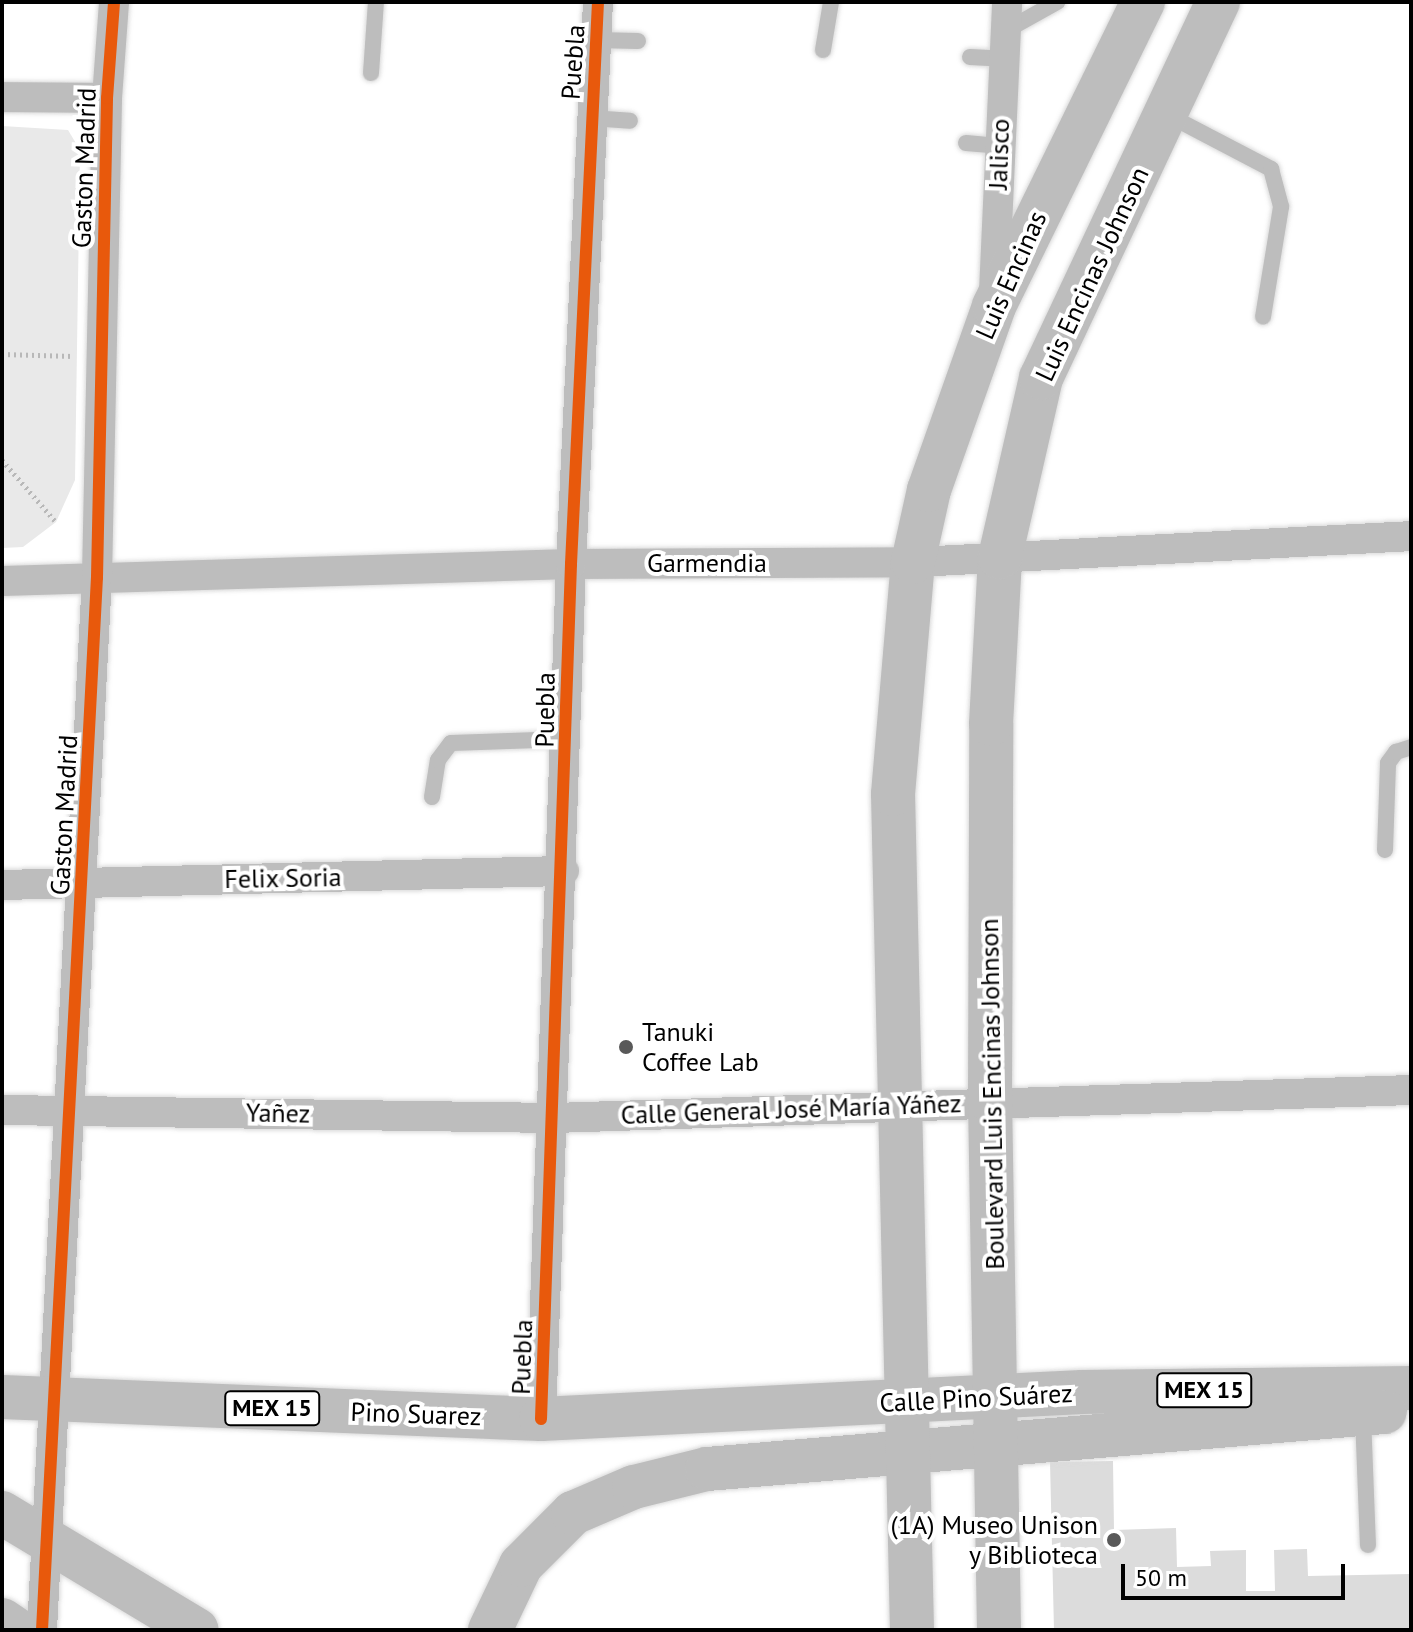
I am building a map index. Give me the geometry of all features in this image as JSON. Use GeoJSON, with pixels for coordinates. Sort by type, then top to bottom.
{"type":"FeatureCollection","features":[{"type":"Feature","properties":{"kind":"main road","name":"Luis Encinas"},"geometry":{"type":"LineString","coordinates":[[913,562],[929,490],[994,306],[1143,2]]}},
{"type":"Feature","properties":{"kind":"main road","name":"Luis Encinas Johnson"},"geometry":{"type":"LineString","coordinates":[[1000,557],[1041,378],[1218,2]]}},
{"type":"Feature","properties":{"kind":"main road","name":"Boulevard Luis Encinas Johnson"},"geometry":{"type":"LineString","coordinates":[[999,1630],[990,1101],[991,724],[1000,557]]}},
{"type":"Feature","properties":{"kind":"main road"},"geometry":{"type":"LineString","coordinates":[[912,1630],[904,1452],[893,794],[913,562]]}},
{"type":"Feature","properties":{"kind":"main road","name":"Calle Pino Suárez"},"geometry":{"type":"LineString","coordinates":[[541,1419],[997,1396],[1363,1401],[1411,1388]]}},
{"type":"Feature","properties":{"kind":"main road","name":"Pino Suarez"},"geometry":{"type":"LineString","coordinates":[[2,1397],[541,1419]]}},
{"type":"Feature","properties":{"kind":"main road"},"geometry":{"type":"LineString","coordinates":[[490,1630],[521,1565],[573,1513],[634,1487],[707,1469],[997,1443],[1363,1401],[1411,1407]]}},
{"type":"Feature","properties":{"kind":"main road"},"geometry":{"type":"LineString","coordinates":[[2,1513],[197,1630]]}},
{"type":"Feature","properties":{"kind":"main road"},"geometry":{"type":"LineString","coordinates":[[2,1620],[17,1630]]}},
{"type":"Feature","properties":{"kind":"street","name":"Gaston Madrid"},"geometry":{"type":"LineString","coordinates":[[42,1630],[72,1109],[97,577],[107,98],[114,2]]}},
{"type":"Feature","properties":{"kind":"street","name":"Puebla"},"geometry":{"type":"LineString","coordinates":[[541,1419],[564,871],[571,564],[598,2]]}},
{"type":"Feature","properties":{"kind":"street","name":"Jalisco"},"geometry":{"type":"LineString","coordinates":[[994,306],[1005,31]]}},
{"type":"Feature","properties":{"kind":"street"},"geometry":{"type":"LineString","coordinates":[[2,97],[107,98]]}},
{"type":"Feature","properties":{"kind":"street","name":"Garmendia"},"geometry":{"type":"LineString","coordinates":[[2,581],[571,564],[913,562],[1411,536]]}},
{"type":"Feature","properties":{"kind":"street","name":"Felix Soria"},"geometry":{"type":"LineString","coordinates":[[2,885],[564,871]]}},
{"type":"Feature","properties":{"kind":"street","name":"Calle General José María Yáñez"},"geometry":{"type":"LineString","coordinates":[[554,1118],[990,1101],[1411,1090]]}},
{"type":"Feature","properties":{"kind":"street","name":"Yañez"},"geometry":{"type":"LineString","coordinates":[[2,1110],[554,1118]]}},
{"type":"Feature","properties":{"kind":"lane"},"geometry":{"type":"LineString","coordinates":[[371,73],[376,2]]}},
{"type":"Feature","properties":{"kind":"lane"},"geometry":{"type":"LineString","coordinates":[[823,50],[831,2]]}},
{"type":"Feature","properties":{"kind":"lane"},"geometry":{"type":"LineString","coordinates":[[970,57],[1005,31],[1057,2]]}},
{"type":"Feature","properties":{"kind":"lane"},"geometry":{"type":"LineString","coordinates":[[596,40],[638,41]]}},
{"type":"Feature","properties":{"kind":"lane"},"geometry":{"type":"LineString","coordinates":[[1166,114],[1271,169],[1281,207],[1263,317]]}},
{"type":"Feature","properties":{"kind":"lane"},"geometry":{"type":"LineString","coordinates":[[591,118],[630,121]]}},
{"type":"Feature","properties":{"kind":"lane"},"geometry":{"type":"LineString","coordinates":[[966,143],[999,146]]}},
{"type":"Feature","properties":{"kind":"lane"},"geometry":{"type":"LineString","coordinates":[[432,797],[438,760],[451,743],[567,739]]}},
{"type":"Feature","properties":{"kind":"lane"},"geometry":{"type":"LineString","coordinates":[[1385,850],[1388,763],[1396,752],[1411,747]]}},
{"type":"Feature","properties":{"kind":"lane"},"geometry":{"type":"LineString","coordinates":[[1363,1401],[1368,1545]]}},
{"type":"Feature","properties":{"kind":"path"},"geometry":{"type":"LineString","coordinates":[[2,354],[77,356]]}},
{"type":"Feature","properties":{"kind":"path"},"geometry":{"type":"LineString","coordinates":[[2,460],[56,522]]}},
{"type":"Feature","properties":{"kind":"shaded area"},"geometry":{"type":"Polygon","coordinates":[[[2,126],[68,130],[80,150],[75,480],[56,522],[23,547],[2,548],[2,126]]]}},
{"type":"Feature","properties":{"kind":"building","name":"(1A) Museo Unison y Biblioteca"},"geometry":{"type":"Polygon","coordinates":[[[1113,1461],[1114,1530],[1176,1528],[1177,1567],[1211,1566],[1210,1551],[1246,1550],[1246,1591],[1275,1591],[1274,1550],[1307,1549],[1308,1576],[1411,1574],[1411,1630],[1054,1630],[1050,1462],[1113,1461]]]}},
{"type":"Feature","properties":{"kind":"cycle path"},"geometry":{"type":"LineString","coordinates":[[42,1630],[97,577],[107,98],[114,2]]}},
{"type":"Feature","properties":{"kind":"cycle path"},"geometry":{"type":"LineString","coordinates":[[541,1419],[571,564],[598,2]]}},
{"type":"Feature","properties":{"kind":"place","name":"Tanuki Coffee Lab"},"geometry":{"type":"Point","coordinates":[626,1047]}},
{"type":"Feature","properties":{"kind":"place","name":"(1A) Museo Unison y Biblioteca"},"geometry":{"type":"Point","coordinates":[1114,1540]}}]}
